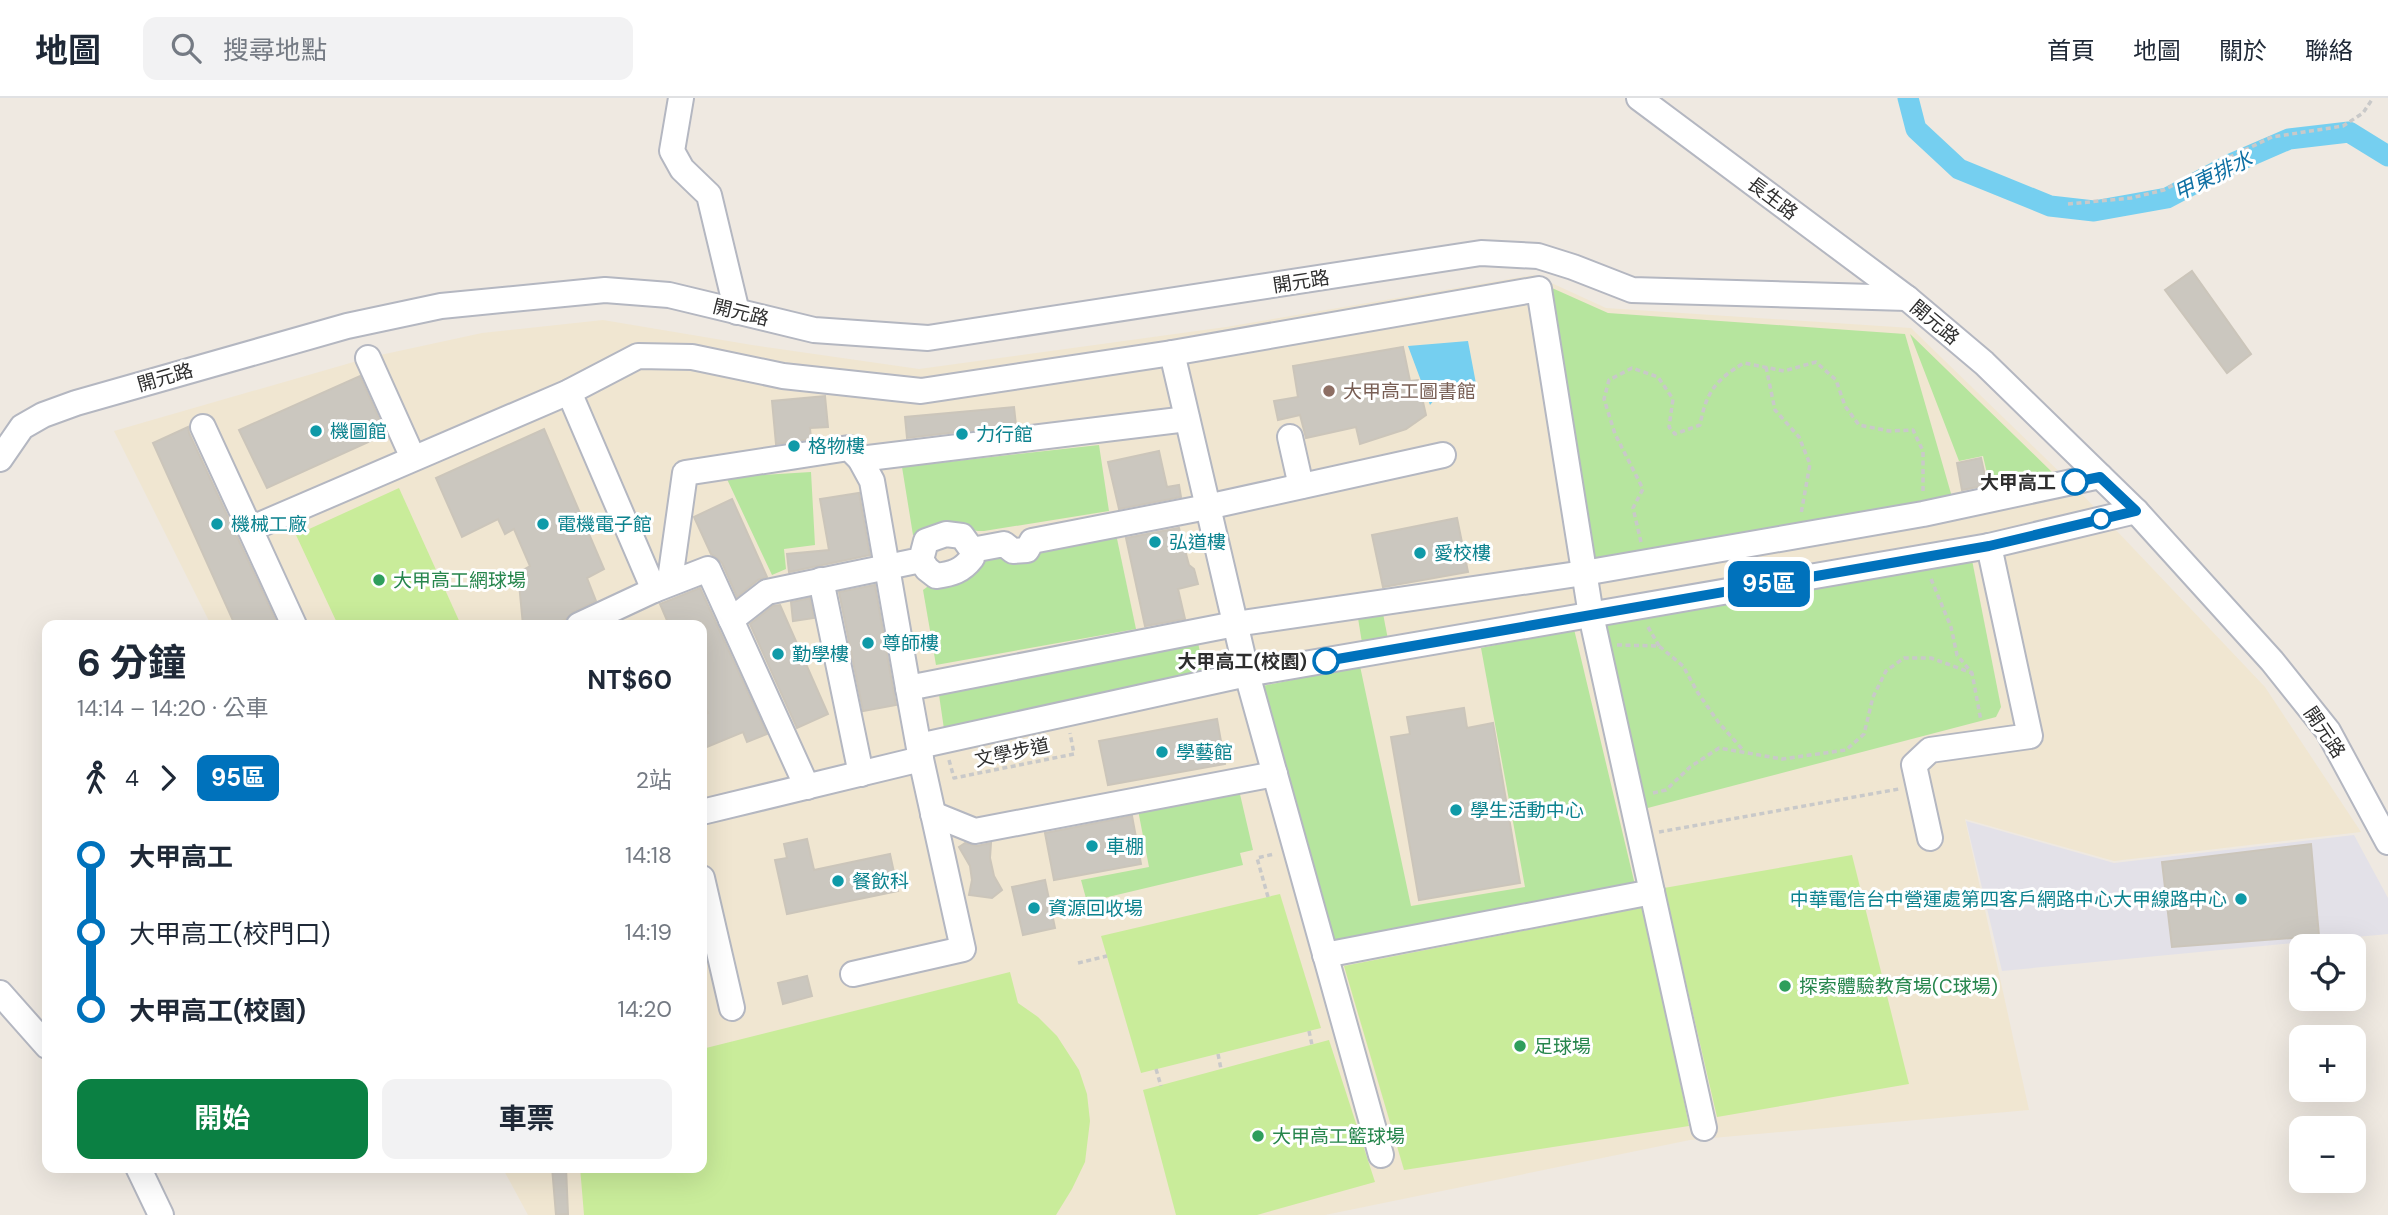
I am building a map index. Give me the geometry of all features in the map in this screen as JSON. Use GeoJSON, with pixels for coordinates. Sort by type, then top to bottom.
{"type":"FeatureCollection","features":[{"type":"Feature","properties":{"kind":"street"},"geometry":{"type":"LineString","coordinates":[[681,98],[671,151],[682,169],[709,195],[737,312]]}},
{"type":"Feature","properties":{"kind":"street","name":"長生路"},"geometry":{"type":"LineString","coordinates":[[1639,98],[1673,109],[1907,298]]}},
{"type":"Feature","properties":{"kind":"street","name":"開元路"},"geometry":{"type":"LineString","coordinates":[[0,459],[22,427],[43,415],[76,403],[347,326],[441,306],[606,290],[669,295],[814,330],[928,338],[1481,253],[1538,256],[1632,289],[1907,298],[1984,363],[2136,511],[2272,661],[2328,732],[2388,842]]}},
{"type":"Feature","properties":{"kind":"street"},"geometry":{"type":"LineString","coordinates":[[250,529],[569,392],[638,356],[692,357],[783,376],[921,391],[1172,354],[1539,289],[1591,615],[1704,1128]]}},
{"type":"Feature","properties":{"kind":"street"},"geometry":{"type":"LineString","coordinates":[[1172,354],[1247,674],[1381,1155]]}},
{"type":"Feature","properties":{"kind":"street"},"geometry":{"type":"LineString","coordinates":[[368,358],[413,458]]}},
{"type":"Feature","properties":{"kind":"street"},"geometry":{"type":"LineString","coordinates":[[569,392],[654,590]]}},
{"type":"Feature","properties":{"kind":"street"},"geometry":{"type":"LineString","coordinates":[[860,459],[1187,419]]}},
{"type":"Feature","properties":{"kind":"street"},"geometry":{"type":"LineString","coordinates":[[203,427],[292,620]]}},
{"type":"Feature","properties":{"kind":"street"},"geometry":{"type":"LineString","coordinates":[[1290,437],[1301,486]]}},
{"type":"Feature","properties":{"kind":"street"},"geometry":{"type":"LineString","coordinates":[[654,590],[670,580],[685,473],[849,448],[860,459],[872,481],[920,752],[963,949],[853,974]]}},
{"type":"Feature","properties":{"kind":"street"},"geometry":{"type":"LineString","coordinates":[[731,620],[767,592],[921,559],[926,541],[946,534],[962,536],[972,550],[1004,544],[1013,551],[1027,550],[1032,541],[1207,507],[1443,456]]}},
{"type":"Feature","properties":{"kind":"street"},"geometry":{"type":"LineString","coordinates":[[908,688],[1235,624],[1584,573],[1923,514],[2100,477]]}},
{"type":"Feature","properties":{"kind":"street"},"geometry":{"type":"LineString","coordinates":[[707,811],[861,774],[944,740],[1247,674],[1989,546],[2136,511]]}},
{"type":"Feature","properties":{"kind":"street"},"geometry":{"type":"LineString","coordinates":[[1930,838],[1914,765],[1930,751],[2030,736],[1989,546]]}},
{"type":"Feature","properties":{"kind":"street"},"geometry":{"type":"LineString","coordinates":[[590,620],[708,569],[807,787]]}},
{"type":"Feature","properties":{"kind":"street"},"geometry":{"type":"LineString","coordinates":[[821,580],[861,774]]}},
{"type":"Feature","properties":{"kind":"street"},"geometry":{"type":"LineString","coordinates":[[933,814],[975,831],[1275,774]]}},
{"type":"Feature","properties":{"kind":"street"},"geometry":{"type":"LineString","coordinates":[[1325,955],[1653,892]]}},
{"type":"Feature","properties":{"kind":"street"},"geometry":{"type":"LineString","coordinates":[[707,900],[732,1008]]}},
{"type":"Feature","properties":{"kind":"street"},"geometry":{"type":"LineString","coordinates":[[0,993],[42,1040]]}},
{"type":"Feature","properties":{"kind":"street"},"geometry":{"type":"LineString","coordinates":[[141,1173],[161,1215]]}},
{"type":"Feature","properties":{"kind":"path"},"geometry":{"type":"LineString","coordinates":[[2068,204],[2131,198],[2164,190],[2272,137],[2343,125],[2363,113],[2373,98]]}},
{"type":"Feature","properties":{"kind":"path"},"geometry":{"type":"LineString","coordinates":[[1644,561],[1633,508],[1643,489],[1615,434],[1604,399],[1609,380],[1632,368],[1658,377],[1673,399],[1669,427],[1675,434],[1700,425],[1704,401],[1725,374],[1744,363],[1784,371],[1816,362],[1836,380],[1845,406],[1859,425],[1889,431],[1913,430],[1923,451],[1923,514]]}},
{"type":"Feature","properties":{"kind":"path"},"geometry":{"type":"LineString","coordinates":[[1766,367],[1774,410],[1799,437],[1810,464],[1800,517],[1805,533]]}},
{"type":"Feature","properties":{"kind":"path"},"geometry":{"type":"LineString","coordinates":[[1922,557],[1951,627],[1957,655],[1972,673],[1985,743]]}},
{"type":"Feature","properties":{"kind":"path"},"geometry":{"type":"LineString","coordinates":[[1597,644],[1658,646],[1683,666],[1719,723],[1746,752]]}},
{"type":"Feature","properties":{"kind":"path"},"geometry":{"type":"LineString","coordinates":[[1632,799],[1666,790],[1690,767],[1719,748],[1782,759],[1846,750],[1864,734],[1873,697],[1886,671],[1904,658],[1931,658],[1972,673]]}},
{"type":"Feature","properties":{"kind":"path","name":"文學步道"},"geometry":{"type":"LineString","coordinates":[[944,740],[954,778],[1074,754],[1066,713]]}},
{"type":"Feature","properties":{"kind":"path"},"geometry":{"type":"LineString","coordinates":[[1640,835],[1918,785]]}},
{"type":"Feature","properties":{"kind":"path"},"geometry":{"type":"LineString","coordinates":[[1257,858],[1268,897]]}},
{"type":"Feature","properties":{"kind":"path"},"geometry":{"type":"LineString","coordinates":[[1078,963],[1107,956]]}},
{"type":"Feature","properties":{"kind":"path"},"geometry":{"type":"LineString","coordinates":[[1310,1031],[1312,1045]]}},
{"type":"Feature","properties":{"kind":"path"},"geometry":{"type":"LineString","coordinates":[[1218,1054],[1221,1069]]}},
{"type":"Feature","properties":{"kind":"path"},"geometry":{"type":"LineString","coordinates":[[1156,1069],[1161,1086]]}},
{"type":"Feature","properties":{"kind":"shaded area","name":"大甲高工"},"geometry":{"type":"Polygon","coordinates":[[[1534,275],[1606,308],[1911,328],[2077,489],[2265,687],[2361,832],[2114,861],[1965,819],[2029,1110],[1690,1140],[1325,1215],[528,1215],[505,1173],[707,1173],[707,620],[208,620],[114,431],[371,357],[482,333],[603,320],[919,369],[1226,327],[1534,275]]]}},
{"type":"Feature","properties":{"kind":"shaded area"},"geometry":{"type":"Polygon","coordinates":[[[1966,821],[2114,863],[2354,835],[2388,898],[2388,934],[2366,936],[2366,934],[2289,934],[2289,943],[2002,971],[1966,821]]]}},
{"type":"Feature","properties":{"kind":"green space"},"geometry":{"type":"Polygon","coordinates":[[[1552,288],[1608,313],[1905,334],[1954,504],[1588,566],[1552,288]]]}},
{"type":"Feature","properties":{"kind":"green space"},"geometry":{"type":"Polygon","coordinates":[[[1910,334],[2054,474],[1989,482],[1983,456],[1959,461],[1910,334]]]}},
{"type":"Feature","properties":{"kind":"green space"},"geometry":{"type":"Polygon","coordinates":[[[1099,445],[1109,511],[984,531],[943,522],[913,535],[902,467],[1099,445]]]}},
{"type":"Feature","properties":{"kind":"green space"},"geometry":{"type":"Polygon","coordinates":[[[811,472],[815,545],[784,549],[786,569],[772,575],[726,477],[811,472]]]}},
{"type":"Feature","properties":{"kind":"green space","name":"大甲高工網球場"},"geometry":{"type":"Polygon","coordinates":[[[399,488],[459,620],[336,620],[296,535],[399,488]]]}},
{"type":"Feature","properties":{"kind":"green space"},"geometry":{"type":"Polygon","coordinates":[[[1116,534],[1136,629],[936,665],[923,590],[927,587],[983,561],[1116,534]]]}},
{"type":"Feature","properties":{"kind":"green space"},"geometry":{"type":"Polygon","coordinates":[[[1972,560],[2001,707],[1996,717],[1640,810],[1597,622],[1972,560]]]}},
{"type":"Feature","properties":{"kind":"green space"},"geometry":{"type":"Polygon","coordinates":[[[1382,608],[1389,645],[1363,649],[1357,612],[1382,608]]]}},
{"type":"Feature","properties":{"kind":"green space"},"geometry":{"type":"Polygon","coordinates":[[[1574,629],[1635,885],[1329,944],[1258,687],[1360,666],[1411,906],[1525,887],[1481,648],[1574,629]]]}},
{"type":"Feature","properties":{"kind":"green space"},"geometry":{"type":"Polygon","coordinates":[[[1196,633],[1206,681],[945,736],[938,688],[1196,633]]]}},
{"type":"Feature","properties":{"kind":"green space"},"geometry":{"type":"Polygon","coordinates":[[[1239,790],[1253,850],[1240,853],[1243,865],[1087,902],[1081,880],[1149,867],[1138,810],[1239,790]]]}},
{"type":"Feature","properties":{"kind":"green space","name":"探索體驗教育場(C球場)"},"geometry":{"type":"Polygon","coordinates":[[[1852,855],[1909,1084],[1717,1117],[1664,888],[1852,855]]]}},
{"type":"Feature","properties":{"kind":"green space"},"geometry":{"type":"Polygon","coordinates":[[[1280,894],[1321,1028],[1141,1073],[1101,936],[1280,894]]]}},
{"type":"Feature","properties":{"kind":"green space","name":"足球場"},"geometry":{"type":"Polygon","coordinates":[[[1645,907],[1689,1126],[1404,1170],[1344,966],[1645,907]]]}},
{"type":"Feature","properties":{"kind":"green space"},"geometry":{"type":"Polygon","coordinates":[[[1010,972],[1018,1003],[1038,1017],[1057,1036],[1079,1070],[1087,1094],[1090,1121],[1085,1162],[1056,1215],[584,1215],[580,1173],[707,1173],[707,1048],[1010,972]]]}},
{"type":"Feature","properties":{"kind":"green space","name":"大甲高工籃球場"},"geometry":{"type":"Polygon","coordinates":[[[1329,1040],[1375,1182],[1257,1215],[1176,1215],[1143,1090],[1329,1040]]]}},
{"type":"Feature","properties":{"kind":"water"},"geometry":{"type":"Polygon","coordinates":[[[1468,341],[1477,389],[1440,393],[1430,405],[1408,346],[1468,341]]]}},
{"type":"Feature","properties":{"kind":"building"},"geometry":{"type":"Polygon","coordinates":[[[2192,271],[2251,354],[2227,373],[2165,290],[2192,271]]]}},
{"type":"Feature","properties":{"kind":"building"},"geometry":{"type":"Polygon","coordinates":[[[1403,347],[1410,381],[1418,380],[1426,415],[1406,429],[1360,444],[1356,427],[1306,438],[1300,415],[1278,420],[1274,401],[1298,397],[1293,366],[1403,347]]]}},
{"type":"Feature","properties":{"kind":"building","name":"機圖館"},"geometry":{"type":"Polygon","coordinates":[[[360,376],[386,434],[267,488],[239,430],[360,376]]]}},
{"type":"Feature","properties":{"kind":"building","name":"格物樓"},"geometry":{"type":"Polygon","coordinates":[[[825,396],[828,427],[810,428],[811,439],[776,444],[772,401],[825,396]]]}},
{"type":"Feature","properties":{"kind":"building"},"geometry":{"type":"Polygon","coordinates":[[[1014,407],[1016,425],[907,438],[905,417],[1014,407]]]}},
{"type":"Feature","properties":{"kind":"building","name":"機械工廠"},"geometry":{"type":"Polygon","coordinates":[[[188,427],[276,620],[233,620],[153,443],[188,427]]]}},
{"type":"Feature","properties":{"kind":"building","name":"電機電子館"},"geometry":{"type":"Polygon","coordinates":[[[544,429],[604,569],[587,578],[596,601],[573,612],[564,620],[523,620],[518,573],[530,566],[514,529],[505,534],[498,519],[462,537],[436,478],[544,429]]]}},
{"type":"Feature","properties":{"kind":"building"},"geometry":{"type":"Polygon","coordinates":[[[1159,451],[1167,487],[1179,485],[1181,497],[1119,509],[1108,462],[1159,451]]]}},
{"type":"Feature","properties":{"kind":"building"},"geometry":{"type":"Polygon","coordinates":[[[1981,458],[1987,485],[1962,490],[1957,463],[1981,458]]]}},
{"type":"Feature","properties":{"kind":"building"},"geometry":{"type":"Polygon","coordinates":[[[859,493],[870,555],[789,572],[787,554],[829,550],[820,499],[859,493]]]}},
{"type":"Feature","properties":{"kind":"building"},"geometry":{"type":"Polygon","coordinates":[[[732,499],[767,577],[758,580],[737,597],[722,563],[711,554],[694,517],[732,499]]]}},
{"type":"Feature","properties":{"kind":"building","name":"愛校樓"},"geometry":{"type":"Polygon","coordinates":[[[1457,518],[1468,572],[1383,587],[1372,535],[1457,518]]]}},
{"type":"Feature","properties":{"kind":"building"},"geometry":{"type":"Polygon","coordinates":[[[1179,528],[1189,565],[1194,569],[1198,584],[1178,589],[1185,619],[1145,626],[1126,538],[1179,528]]]}},
{"type":"Feature","properties":{"kind":"building"},"geometry":{"type":"Polygon","coordinates":[[[875,585],[896,705],[863,711],[839,592],[875,585]]]}},
{"type":"Feature","properties":{"kind":"building"},"geometry":{"type":"Polygon","coordinates":[[[700,588],[767,734],[747,742],[743,732],[707,747],[707,620],[667,620],[660,604],[700,588]]]}},
{"type":"Feature","properties":{"kind":"building"},"geometry":{"type":"Polygon","coordinates":[[[810,598],[814,618],[793,621],[791,602],[810,598]]]}},
{"type":"Feature","properties":{"kind":"building"},"geometry":{"type":"Polygon","coordinates":[[[780,605],[828,714],[797,728],[750,624],[773,606],[780,605]]]}},
{"type":"Feature","properties":{"kind":"building","name":"學生活動中心"},"geometry":{"type":"Polygon","coordinates":[[[1464,708],[1467,728],[1493,723],[1520,883],[1419,900],[1391,737],[1410,734],[1407,717],[1464,708]]]}},
{"type":"Feature","properties":{"kind":"building","name":"學藝館"},"geometry":{"type":"Polygon","coordinates":[[[1217,719],[1225,764],[1108,785],[1099,741],[1217,719]]]}},
{"type":"Feature","properties":{"kind":"building","name":"車棚"},"geometry":{"type":"Polygon","coordinates":[[[1132,816],[1141,864],[1054,880],[1045,833],[1132,816]]]}},
{"type":"Feature","properties":{"kind":"building","name":"餐飲科"},"geometry":{"type":"Polygon","coordinates":[[[807,839],[814,870],[890,854],[898,891],[787,914],[775,860],[787,858],[784,844],[807,839]]]}},
{"type":"Feature","properties":{"kind":"building"},"geometry":{"type":"Polygon","coordinates":[[[965,843],[977,846],[991,843],[990,858],[994,876],[1002,890],[992,898],[969,895],[972,880],[970,866],[959,847],[965,843]]]}},
{"type":"Feature","properties":{"kind":"building","name":"中華電信台中營運處第四客戶網路中心大甲線路中心"},"geometry":{"type":"Polygon","coordinates":[[[2311,844],[2319,934],[2289,934],[2289,938],[2172,947],[2162,862],[2311,844]]]}},
{"type":"Feature","properties":{"kind":"building","name":"資源回收場"},"geometry":{"type":"Polygon","coordinates":[[[1045,880],[1055,928],[1023,935],[1012,887],[1045,880]]]}},
{"type":"Feature","properties":{"kind":"building"},"geometry":{"type":"Polygon","coordinates":[[[807,976],[812,996],[783,1004],[778,983],[807,976]]]}},
{"type":"Feature","properties":{"kind":"building"},"geometry":{"type":"Polygon","coordinates":[[[552,1173],[566,1173],[568,1214],[556,1215],[552,1173]]]}},
{"type":"Feature","properties":{"kind":"waterway","name":"甲東排水"},"geometry":{"type":"LineString","coordinates":[[1908,98],[1916,129],[1959,169],[2050,206],[2094,211],[2167,198],[2231,164],[2289,139],[2349,132],[2388,156]]}},
{"type":"Feature","properties":{"kind":"bus line","name":"95區"},"geometry":{"type":"LineString","coordinates":[[1326,661],[1989,546],[2136,511],[2100,477],[2075,482]]}},
{"type":"Feature","properties":{"kind":"place","name":"大甲高工圖書館"},"geometry":{"type":"Point","coordinates":[1329,391]}},
{"type":"Feature","properties":{"kind":"place","name":"機圖館"},"geometry":{"type":"Point","coordinates":[316,431]}},
{"type":"Feature","properties":{"kind":"place","name":"力行館"},"geometry":{"type":"Point","coordinates":[962,434]}},
{"type":"Feature","properties":{"kind":"place","name":"格物樓"},"geometry":{"type":"Point","coordinates":[794,446]}},
{"type":"Feature","properties":{"kind":"place","name":"大甲高工"},"geometry":{"type":"Point","coordinates":[2075,482]}},
{"type":"Feature","properties":{"kind":"place","name":"機械工廠"},"geometry":{"type":"Point","coordinates":[217,524]}},
{"type":"Feature","properties":{"kind":"place","name":"電機電子館"},"geometry":{"type":"Point","coordinates":[543,524]}},
{"type":"Feature","properties":{"kind":"place","name":"弘道樓"},"geometry":{"type":"Point","coordinates":[1155,542]}},
{"type":"Feature","properties":{"kind":"place","name":"愛校樓"},"geometry":{"type":"Point","coordinates":[1420,553]}},
{"type":"Feature","properties":{"kind":"place","name":"大甲高工網球場"},"geometry":{"type":"Point","coordinates":[379,580]}},
{"type":"Feature","properties":{"kind":"place","name":"尊師樓"},"geometry":{"type":"Point","coordinates":[868,643]}},
{"type":"Feature","properties":{"kind":"place","name":"勤學樓"},"geometry":{"type":"Point","coordinates":[778,654]}},
{"type":"Feature","properties":{"kind":"place","name":"大甲高工(校園)"},"geometry":{"type":"Point","coordinates":[1326,661]}},
{"type":"Feature","properties":{"kind":"place","name":"學藝館"},"geometry":{"type":"Point","coordinates":[1162,752]}},
{"type":"Feature","properties":{"kind":"place","name":"學生活動中心"},"geometry":{"type":"Point","coordinates":[1456,810]}},
{"type":"Feature","properties":{"kind":"place","name":"車棚"},"geometry":{"type":"Point","coordinates":[1092,846]}},
{"type":"Feature","properties":{"kind":"place","name":"餐飲科"},"geometry":{"type":"Point","coordinates":[838,881]}},
{"type":"Feature","properties":{"kind":"place","name":"中華電信台中營運處第四客戶網路中心大甲線路中心"},"geometry":{"type":"Point","coordinates":[2241,899]}},
{"type":"Feature","properties":{"kind":"place","name":"資源回收場"},"geometry":{"type":"Point","coordinates":[1034,908]}},
{"type":"Feature","properties":{"kind":"place","name":"探索體驗教育場(C球場)"},"geometry":{"type":"Point","coordinates":[1785,986]}},
{"type":"Feature","properties":{"kind":"place","name":"足球場"},"geometry":{"type":"Point","coordinates":[1520,1046]}},
{"type":"Feature","properties":{"kind":"place","name":"大甲高工籃球場"},"geometry":{"type":"Point","coordinates":[1258,1136]}}]}
